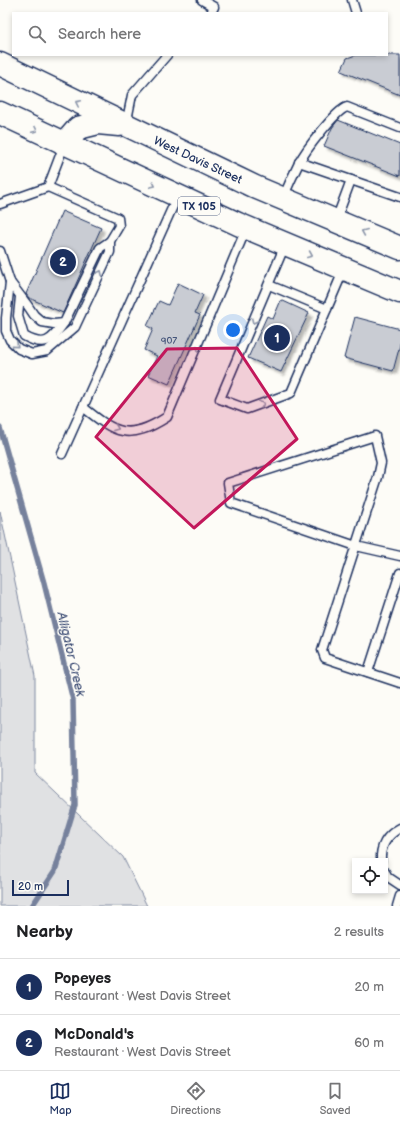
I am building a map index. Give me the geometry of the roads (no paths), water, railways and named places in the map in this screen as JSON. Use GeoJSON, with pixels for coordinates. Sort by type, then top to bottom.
{"type":"FeatureCollection","features":[{"type":"Feature","properties":{"kind":"main road","name":"West Davis Street"},"geometry":{"type":"LineString","coordinates":[[0,64],[126,126],[282,198],[399,246]]}},
{"type":"Feature","properties":{"kind":"main road","name":"TX 105"},"geometry":{"type":"LineString","coordinates":[[0,113],[64,144],[246,227],[400,292]]}},
{"type":"Feature","properties":{"kind":"main road"},"geometry":{"type":"LineString","coordinates":[[64,144],[78,128],[98,123],[126,126]]}},
{"type":"Feature","properties":{"kind":"lane"},"geometry":{"type":"LineString","coordinates":[[202,0],[214,7]]}},
{"type":"Feature","properties":{"kind":"lane"},"geometry":{"type":"LineString","coordinates":[[352,0],[356,12]]}},
{"type":"Feature","properties":{"kind":"lane"},"geometry":{"type":"LineString","coordinates":[[126,126],[132,95],[166,56]]}},
{"type":"Feature","properties":{"kind":"lane"},"geometry":{"type":"LineString","coordinates":[[282,198],[299,162],[330,120],[341,109],[347,107],[400,128]]}},
{"type":"Feature","properties":{"kind":"lane"},"geometry":{"type":"LineString","coordinates":[[48,187],[64,144]]}},
{"type":"Feature","properties":{"kind":"lane"},"geometry":{"type":"LineString","coordinates":[[299,162],[400,197]]}},
{"type":"Feature","properties":{"kind":"lane"},"geometry":{"type":"LineString","coordinates":[[336,220],[351,180]]}},
{"type":"Feature","properties":{"kind":"lane"},"geometry":{"type":"LineString","coordinates":[[0,204],[48,187],[118,218],[119,226],[110,241],[100,248],[64,324],[48,341],[40,343],[24,336],[18,316],[20,297]]}},
{"type":"Feature","properties":{"kind":"lane"},"geometry":{"type":"LineString","coordinates":[[62,454],[177,196]]}},
{"type":"Feature","properties":{"kind":"lane"},"geometry":{"type":"LineString","coordinates":[[83,407],[99,420],[115,429],[135,433],[150,428],[167,417],[246,227]]}},
{"type":"Feature","properties":{"kind":"lane"},"geometry":{"type":"LineString","coordinates":[[10,282],[6,331],[10,340],[19,349],[32,354],[47,351],[75,327],[110,252],[110,241]]}},
{"type":"Feature","properties":{"kind":"lane"},"geometry":{"type":"LineString","coordinates":[[286,244],[220,399],[247,409],[291,393],[344,269]]}},
{"type":"Feature","properties":{"kind":"lane"},"geometry":{"type":"LineString","coordinates":[[0,251],[10,282],[34,316],[42,322],[64,324]]}},
{"type":"Feature","properties":{"kind":"lane"},"geometry":{"type":"LineString","coordinates":[[269,285],[327,309]]}},
{"type":"Feature","properties":{"kind":"lane"},"geometry":{"type":"LineString","coordinates":[[400,556],[356,546],[231,503],[228,483],[375,436],[381,463],[378,477],[356,546],[322,650],[325,658],[400,683]]}},
{"type":"Feature","properties":{"kind":"lane"},"geometry":{"type":"LineString","coordinates":[[368,672],[400,573]]}},
{"type":"Feature","properties":{"kind":"lane"},"geometry":{"type":"LineString","coordinates":[[381,858],[383,845],[393,832],[400,828]]}},
{"type":"Feature","properties":{"kind":"lane"},"geometry":{"type":"LineString","coordinates":[[388,878],[400,885]]}},
{"type":"Feature","properties":{"kind":"lane"},"geometry":{"type":"LineString","coordinates":[[397,906],[400,896]]}},
{"type":"Feature","properties":{"kind":"waterway","name":"Alligator Creek"},"geometry":{"type":"LineString","coordinates":[[0,428],[44,583],[73,700],[75,805],[55,871],[32,906]]}},
{"type":"Feature","properties":{"kind":"place","name":"McDonald's"},"geometry":{"type":"Point","coordinates":[63,262]}},
{"type":"Feature","properties":{"kind":"place","name":"Popeyes"},"geometry":{"type":"Point","coordinates":[277,338]}}]}
